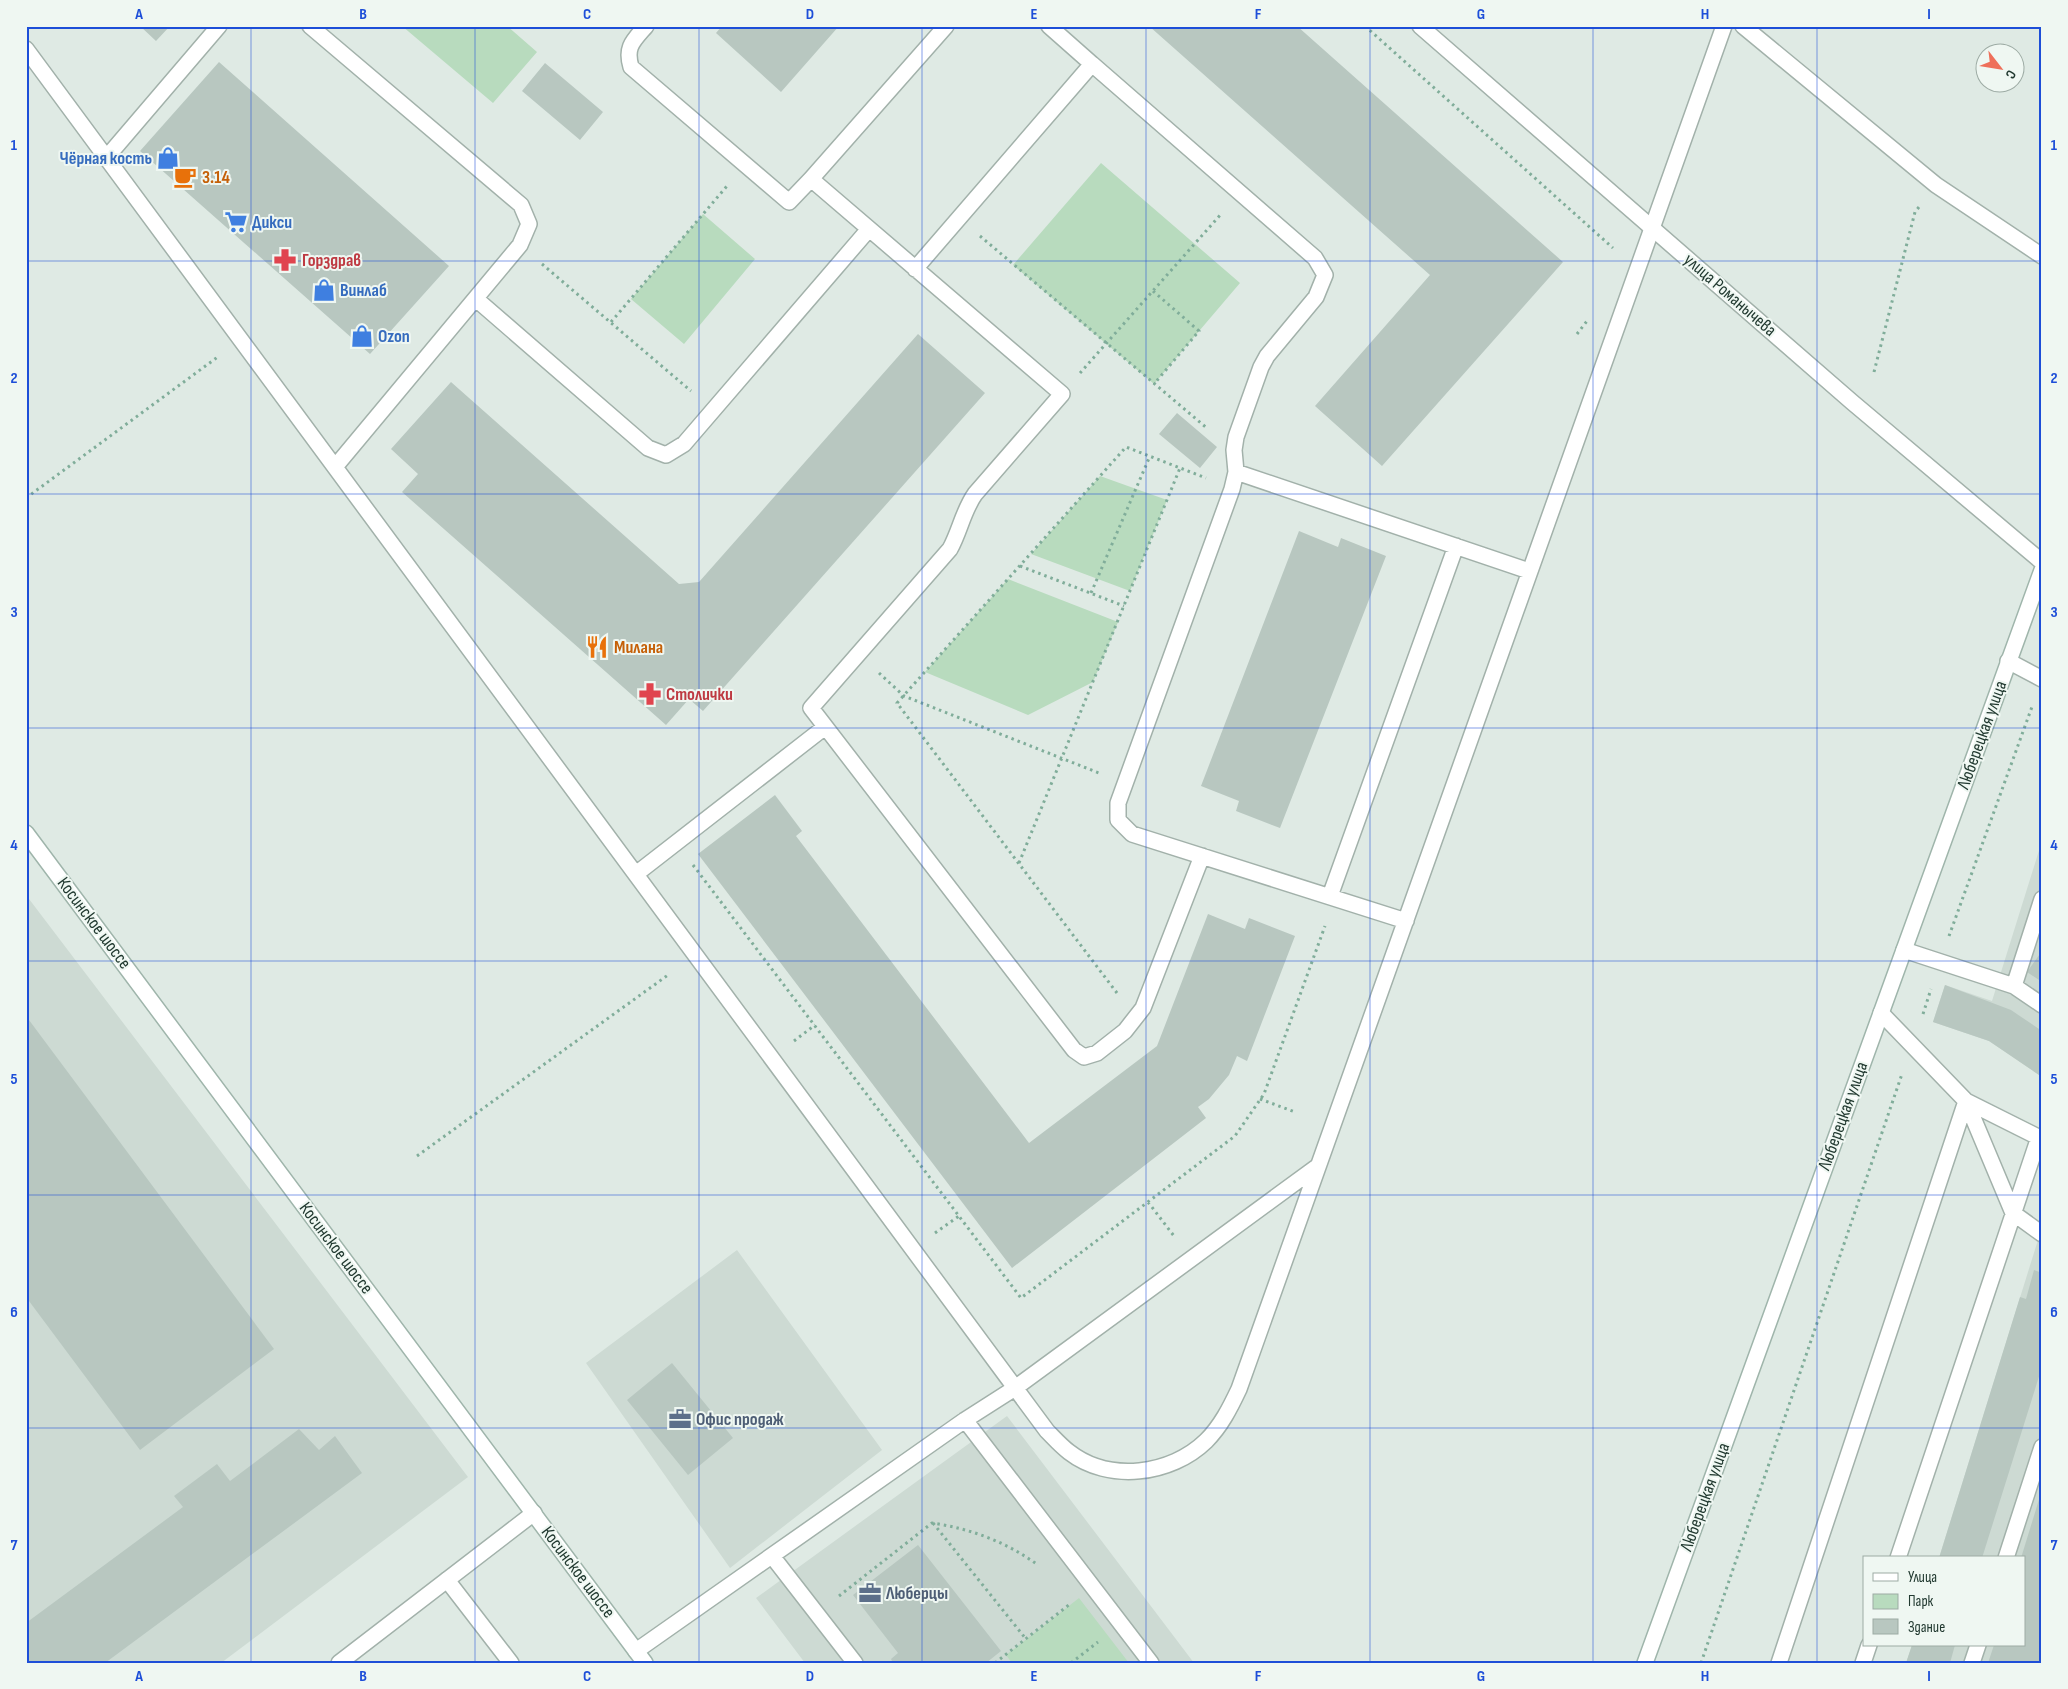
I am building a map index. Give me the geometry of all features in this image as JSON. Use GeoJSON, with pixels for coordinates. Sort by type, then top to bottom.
{"type":"FeatureCollection","features":[{"type":"Feature","properties":{"kind":"main road"},"geometry":{"type":"LineString","coordinates":[[107,158],[219,26]]}},
{"type":"Feature","properties":{"kind":"main road"},"geometry":{"type":"LineString","coordinates":[[310,26],[521,205],[528,224],[520,245],[335,467]]}},
{"type":"Feature","properties":{"kind":"main road"},"geometry":{"type":"LineString","coordinates":[[646,26],[633,42],[628,55],[631,67],[790,202],[946,26]]}},
{"type":"Feature","properties":{"kind":"main road"},"geometry":{"type":"LineString","coordinates":[[1049,26],[1315,258],[1325,275],[1316,297],[1267,356],[1261,367],[1234,450],[1236,472],[1232,489],[1118,803],[1118,820],[1132,834],[1406,920]]}},
{"type":"Feature","properties":{"kind":"main road","name":"улица Романычева"},"geometry":{"type":"LineString","coordinates":[[1420,26],[1852,402],[2042,562]]}},
{"type":"Feature","properties":{"kind":"main road"},"geometry":{"type":"LineString","coordinates":[[26,48],[1047,1431],[1070,1453],[1097,1466],[1129,1472],[1155,1469],[1183,1459],[1206,1441],[1225,1416],[1239,1390],[1724,26]]}},
{"type":"Feature","properties":{"kind":"main road"},"geometry":{"type":"LineString","coordinates":[[1743,26],[1936,185],[2042,256]]}},
{"type":"Feature","properties":{"kind":"main road"},"geometry":{"type":"LineString","coordinates":[[915,269],[1092,64]]}},
{"type":"Feature","properties":{"kind":"main road"},"geometry":{"type":"LineString","coordinates":[[811,179],[1062,394],[975,494],[966,507],[956,539],[950,549],[811,708],[1074,1050],[1084,1057],[1096,1053],[1126,1030],[1143,1008],[1202,856]]}},
{"type":"Feature","properties":{"kind":"main road"},"geometry":{"type":"LineString","coordinates":[[476,299],[648,448],[666,455],[684,444],[869,229]]}},
{"type":"Feature","properties":{"kind":"main road"},"geometry":{"type":"LineString","coordinates":[[1236,472],[1529,571]]}},
{"type":"Feature","properties":{"kind":"main road"},"geometry":{"type":"LineString","coordinates":[[1332,897],[1456,546]]}},
{"type":"Feature","properties":{"kind":"main road","name":"Люберецкая улица"},"geometry":{"type":"LineString","coordinates":[[1645,1663],[2042,570]]}},
{"type":"Feature","properties":{"kind":"main road"},"geometry":{"type":"LineString","coordinates":[[2008,661],[2042,679]]}},
{"type":"Feature","properties":{"kind":"main road"},"geometry":{"type":"LineString","coordinates":[[636,874],[826,727]]}},
{"type":"Feature","properties":{"kind":"main road","name":"Косинское шоссе"},"geometry":{"type":"LineString","coordinates":[[26,833],[641,1657]]}},
{"type":"Feature","properties":{"kind":"main road"},"geometry":{"type":"LineString","coordinates":[[2014,986],[2042,901]]}},
{"type":"Feature","properties":{"kind":"main road"},"geometry":{"type":"LineString","coordinates":[[1904,950],[2014,986],[2042,1005]]}},
{"type":"Feature","properties":{"kind":"main road"},"geometry":{"type":"LineString","coordinates":[[1881,1013],[1966,1101],[2040,1138],[2013,1213],[1899,1556]]}},
{"type":"Feature","properties":{"kind":"main road"},"geometry":{"type":"LineString","coordinates":[[1966,1101],[2013,1213],[2042,1234]]}},
{"type":"Feature","properties":{"kind":"main road"},"geometry":{"type":"LineString","coordinates":[[1778,1663],[1966,1101]]}},
{"type":"Feature","properties":{"kind":"main road"},"geometry":{"type":"LineString","coordinates":[[641,1657],[772,1556],[965,1420],[1015,1388],[1318,1166]]}},
{"type":"Feature","properties":{"kind":"main road"},"geometry":{"type":"LineString","coordinates":[[965,1420],[1151,1663]]}},
{"type":"Feature","properties":{"kind":"main road"},"geometry":{"type":"LineString","coordinates":[[2007,1556],[2042,1447]]}},
{"type":"Feature","properties":{"kind":"main road"},"geometry":{"type":"LineString","coordinates":[[339,1663],[534,1513]]}},
{"type":"Feature","properties":{"kind":"main road"},"geometry":{"type":"LineString","coordinates":[[772,1556],[855,1663]]}},
{"type":"Feature","properties":{"kind":"main road"},"geometry":{"type":"LineString","coordinates":[[447,1580],[511,1663]]}},
{"type":"Feature","properties":{"kind":"main road"},"geometry":{"type":"LineString","coordinates":[[1863,1663],[1869,1646]]}},
{"type":"Feature","properties":{"kind":"main road"},"geometry":{"type":"LineString","coordinates":[[1972,1663],[1978,1646]]}},
{"type":"Feature","properties":{"kind":"path"},"geometry":{"type":"LineString","coordinates":[[1364,26],[1612,244],[1616,253]]}},
{"type":"Feature","properties":{"kind":"path"},"geometry":{"type":"LineString","coordinates":[[611,322],[746,165]]}},
{"type":"Feature","properties":{"kind":"path"},"geometry":{"type":"LineString","coordinates":[[1874,372],[1915,212],[1936,185]]}},
{"type":"Feature","properties":{"kind":"path"},"geometry":{"type":"LineString","coordinates":[[1062,394],[1240,193]]}},
{"type":"Feature","properties":{"kind":"path"},"geometry":{"type":"LineString","coordinates":[[958,218],[1234,450]]}},
{"type":"Feature","properties":{"kind":"path"},"geometry":{"type":"LineString","coordinates":[[520,245],[714,410]]}},
{"type":"Feature","properties":{"kind":"path"},"geometry":{"type":"LineString","coordinates":[[1153,291],[1199,331],[1154,384]]}},
{"type":"Feature","properties":{"kind":"path"},"geometry":{"type":"LineString","coordinates":[[1577,334],[1588,320]]}},
{"type":"Feature","properties":{"kind":"path"},"geometry":{"type":"LineString","coordinates":[[26,498],[241,340]]}},
{"type":"Feature","properties":{"kind":"path"},"geometry":{"type":"LineString","coordinates":[[1136,1019],[897,703],[1126,447],[1232,489]]}},
{"type":"Feature","properties":{"kind":"path"},"geometry":{"type":"LineString","coordinates":[[1091,593],[1150,456]]}},
{"type":"Feature","properties":{"kind":"path"},"geometry":{"type":"LineString","coordinates":[[1019,864],[1180,468]]}},
{"type":"Feature","properties":{"kind":"path"},"geometry":{"type":"LineString","coordinates":[[1020,566],[1124,606]]}},
{"type":"Feature","properties":{"kind":"path"},"geometry":{"type":"LineString","coordinates":[[857,654],[904,696],[1125,784]]}},
{"type":"Feature","properties":{"kind":"path"},"geometry":{"type":"LineString","coordinates":[[1701,1663],[1940,962],[2042,679]]}},
{"type":"Feature","properties":{"kind":"path"},"geometry":{"type":"LineString","coordinates":[[676,842],[1020,1298],[1235,1136],[1264,1094],[1332,897]]}},
{"type":"Feature","properties":{"kind":"path"},"geometry":{"type":"LineString","coordinates":[[417,1156],[668,975]]}},
{"type":"Feature","properties":{"kind":"path"},"geometry":{"type":"LineString","coordinates":[[792,1042],[815,1025]]}},
{"type":"Feature","properties":{"kind":"path"},"geometry":{"type":"LineString","coordinates":[[1260,1099],[1294,1112]]}},
{"type":"Feature","properties":{"kind":"path"},"geometry":{"type":"LineString","coordinates":[[1148,1202],[1174,1236]]}},
{"type":"Feature","properties":{"kind":"path"},"geometry":{"type":"LineString","coordinates":[[934,1234],[958,1216]]}},
{"type":"Feature","properties":{"kind":"path"},"geometry":{"type":"LineString","coordinates":[[932,1523],[1026,1639]]}},
{"type":"Feature","properties":{"kind":"path"},"geometry":{"type":"LineString","coordinates":[[816,1613],[932,1523],[958,1527],[985,1535],[1011,1548],[1042,1568]]}},
{"type":"Feature","properties":{"kind":"path"},"geometry":{"type":"LineString","coordinates":[[995,1663],[1071,1604]]}},
{"type":"Feature","properties":{"kind":"path"},"geometry":{"type":"LineString","coordinates":[[1071,1663],[1100,1640]]}},
{"type":"Feature","properties":{"kind":"shaded area"},"geometry":{"type":"Polygon","coordinates":[[[2042,841],[2042,1077],[1989,1041],[1933,1022],[1945,985],[1992,1001],[2042,841]]]}},
{"type":"Feature","properties":{"kind":"shaded area"},"geometry":{"type":"Polygon","coordinates":[[[26,895],[468,1477],[221,1663],[26,1663],[26,895]]]}},
{"type":"Feature","properties":{"kind":"shaded area"},"geometry":{"type":"Polygon","coordinates":[[[2042,1227],[2042,1663],[1906,1663],[1912,1646],[2026,1646],[2026,1556],[1940,1556],[2042,1227]]]}},
{"type":"Feature","properties":{"kind":"shaded area"},"geometry":{"type":"Polygon","coordinates":[[[737,1250],[882,1450],[730,1568],[586,1363],[737,1250]]]}},
{"type":"Feature","properties":{"kind":"shaded area"},"geometry":{"type":"Polygon","coordinates":[[[1007,1416],[1194,1663],[805,1663],[756,1598],[1007,1416]]]}},
{"type":"Feature","properties":{"kind":"green space"},"geometry":{"type":"Polygon","coordinates":[[[402,26],[507,26],[537,52],[493,103],[402,26]]]}},
{"type":"Feature","properties":{"kind":"green space"},"geometry":{"type":"Polygon","coordinates":[[[1101,163],[1240,283],[1154,384],[1013,265],[1101,163]]]}},
{"type":"Feature","properties":{"kind":"green space"},"geometry":{"type":"Polygon","coordinates":[[[703,214],[755,259],[684,344],[631,299],[703,214]]]}},
{"type":"Feature","properties":{"kind":"green space"},"geometry":{"type":"Polygon","coordinates":[[[1100,476],[1167,500],[1130,591],[1031,554],[1100,476]]]}},
{"type":"Feature","properties":{"kind":"green space"},"geometry":{"type":"Polygon","coordinates":[[[1008,579],[1118,622],[1093,682],[1028,715],[925,672],[1008,579]]]}},
{"type":"Feature","properties":{"kind":"green space"},"geometry":{"type":"Polygon","coordinates":[[[1079,1598],[1129,1663],[1012,1663],[1006,1655],[1079,1598]]]}},
{"type":"Feature","properties":{"kind":"building"},"geometry":{"type":"Polygon","coordinates":[[[140,26],[170,26],[156,41],[140,26]]]}},
{"type":"Feature","properties":{"kind":"building"},"geometry":{"type":"Polygon","coordinates":[[[722,26],[839,26],[781,92],[716,33],[722,26]]]}},
{"type":"Feature","properties":{"kind":"building"},"geometry":{"type":"Polygon","coordinates":[[[1149,26],[1297,26],[1563,262],[1382,466],[1315,406],[1430,275],[1149,26]]]}},
{"type":"Feature","properties":{"kind":"building"},"geometry":{"type":"Polygon","coordinates":[[[219,62],[449,266],[370,354],[140,151],[219,62]]]}},
{"type":"Feature","properties":{"kind":"building"},"geometry":{"type":"Polygon","coordinates":[[[545,63],[603,112],[580,140],[522,91],[545,63]]]}},
{"type":"Feature","properties":{"kind":"building"},"geometry":{"type":"Polygon","coordinates":[[[918,334],[985,393],[703,711],[689,699],[666,725],[402,492],[418,474],[391,449],[451,382],[679,584],[699,582],[918,334]]]}},
{"type":"Feature","properties":{"kind":"building"},"geometry":{"type":"Polygon","coordinates":[[[1177,413],[1217,447],[1200,468],[1159,434],[1177,413]]]}},
{"type":"Feature","properties":{"kind":"building"},"geometry":{"type":"Polygon","coordinates":[[[1299,531],[1338,547],[1341,538],[1386,556],[1280,828],[1236,811],[1239,801],[1201,786],[1299,531]]]}},
{"type":"Feature","properties":{"kind":"building"},"geometry":{"type":"Polygon","coordinates":[[[775,795],[802,831],[796,836],[1029,1143],[1157,1046],[1208,914],[1245,929],[1249,918],[1295,936],[1247,1061],[1237,1056],[1229,1075],[1209,1099],[1198,1107],[1206,1118],[1012,1268],[698,854],[775,795]]]}},
{"type":"Feature","properties":{"kind":"building"},"geometry":{"type":"Polygon","coordinates":[[[2042,951],[2042,982],[2027,972],[2042,951]]]}},
{"type":"Feature","properties":{"kind":"building"},"geometry":{"type":"Polygon","coordinates":[[[1945,985],[2011,1010],[2042,1031],[2042,1077],[1989,1041],[1933,1022],[1945,985]]]}},
{"type":"Feature","properties":{"kind":"building"},"geometry":{"type":"Polygon","coordinates":[[[26,1016],[274,1349],[140,1450],[26,1297],[26,1016]]]}},
{"type":"Feature","properties":{"kind":"building"},"geometry":{"type":"Polygon","coordinates":[[[2034,1270],[2042,1273],[2042,1367],[1983,1556],[1940,1556],[2020,1297],[2026,1299],[2034,1270]]]}},
{"type":"Feature","properties":{"kind":"building","name":"Офис продаж"},"geometry":{"type":"Polygon","coordinates":[[[672,1363],[733,1438],[688,1475],[627,1400],[672,1363]]]}},
{"type":"Feature","properties":{"kind":"building"},"geometry":{"type":"Polygon","coordinates":[[[299,1429],[319,1450],[335,1436],[362,1473],[105,1663],[26,1663],[26,1623],[183,1507],[174,1496],[217,1464],[230,1481],[299,1429]]]}},
{"type":"Feature","properties":{"kind":"building"},"geometry":{"type":"Polygon","coordinates":[[[2041,1493],[2042,1663],[1988,1663],[1994,1646],[2026,1646],[2026,1556],[2022,1556],[2041,1493]]]}},
{"type":"Feature","properties":{"kind":"building"},"geometry":{"type":"Polygon","coordinates":[[[918,1545],[1001,1651],[986,1663],[893,1663],[891,1659],[898,1653],[853,1595],[918,1545]]]}},
{"type":"Feature","properties":{"kind":"building"},"geometry":{"type":"Polygon","coordinates":[[[1912,1646],[1955,1646],[1950,1663],[1906,1663],[1912,1646]]]}},
{"type":"Feature","properties":{"kind":"place","name":"Чёрная кость"},"geometry":{"type":"Point","coordinates":[168,158]}},
{"type":"Feature","properties":{"kind":"place","name":"3.14"},"geometry":{"type":"Point","coordinates":[185,177]}},
{"type":"Feature","properties":{"kind":"place","name":"Дикси"},"geometry":{"type":"Point","coordinates":[236,222]}},
{"type":"Feature","properties":{"kind":"place","name":"Горздрав"},"geometry":{"type":"Point","coordinates":[285,260]}},
{"type":"Feature","properties":{"kind":"place","name":"Винлаб"},"geometry":{"type":"Point","coordinates":[324,290]}},
{"type":"Feature","properties":{"kind":"place","name":"Ozon"},"geometry":{"type":"Point","coordinates":[362,336]}},
{"type":"Feature","properties":{"kind":"place","name":"Милана"},"geometry":{"type":"Point","coordinates":[597,647]}},
{"type":"Feature","properties":{"kind":"place","name":"Столички"},"geometry":{"type":"Point","coordinates":[650,694]}},
{"type":"Feature","properties":{"kind":"place","name":"Офис продаж"},"geometry":{"type":"Point","coordinates":[680,1419]}},
{"type":"Feature","properties":{"kind":"place","name":"Люберцы"},"geometry":{"type":"Point","coordinates":[870,1593]}}]}
